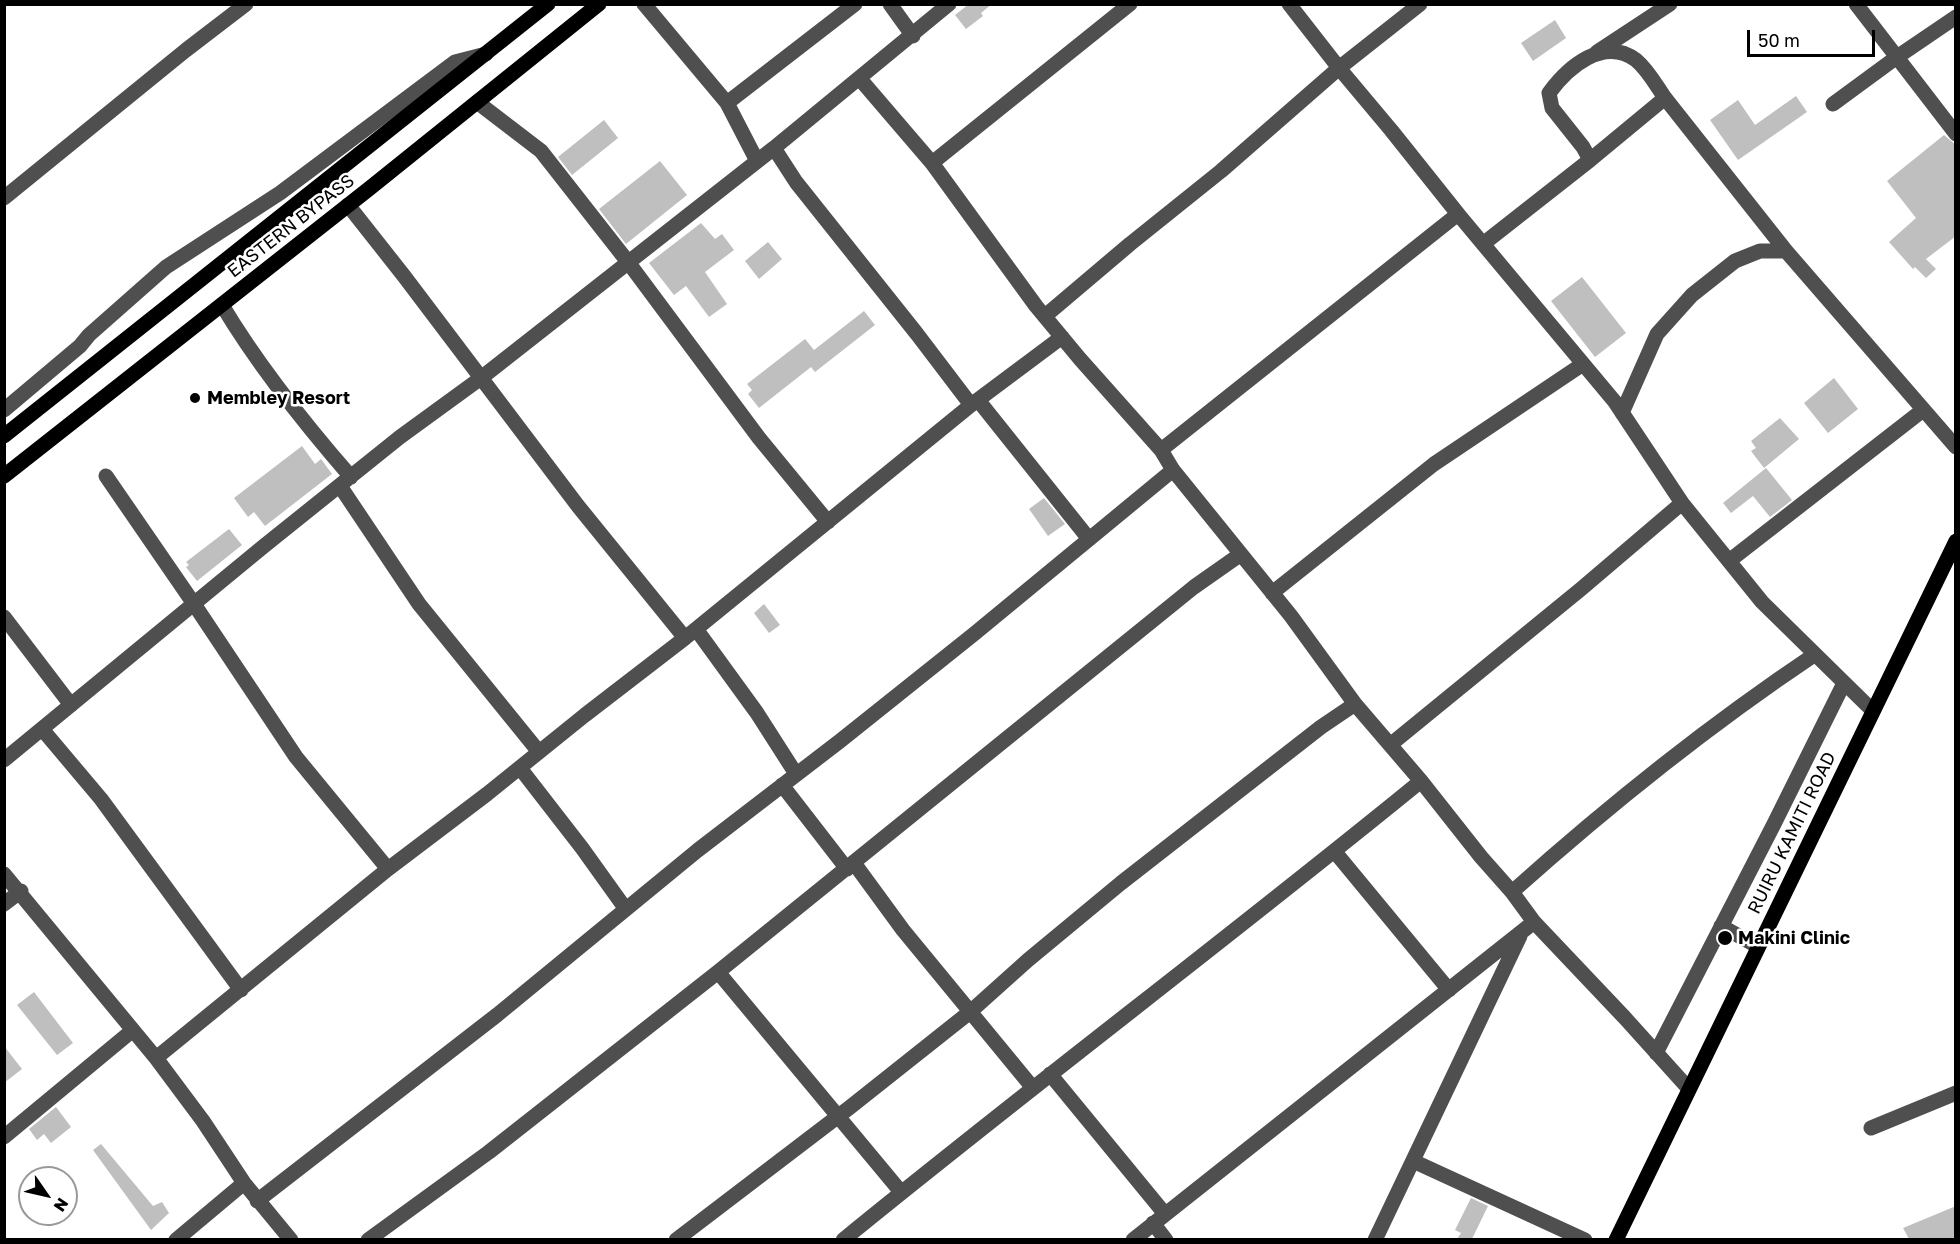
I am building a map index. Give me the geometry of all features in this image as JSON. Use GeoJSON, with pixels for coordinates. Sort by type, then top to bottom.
{"type":"FeatureCollection","features":[{"type":"Feature","properties":{"kind":"main road","name":"EASTERN BYPASS"},"geometry":{"type":"LineString","coordinates":[[4,436],[548,4]]}},
{"type":"Feature","properties":{"kind":"main road","name":"EASTERN BYPASS"},"geometry":{"type":"LineString","coordinates":[[4,476],[599,4]]}},
{"type":"Feature","properties":{"kind":"main road","name":"RUIRU KAMITI ROAD"},"geometry":{"type":"LineString","coordinates":[[1616,1239],[1956,541]]}},
{"type":"Feature","properties":{"kind":"street"},"geometry":{"type":"LineString","coordinates":[[4,198],[246,4]]}},
{"type":"Feature","properties":{"kind":"street"},"geometry":{"type":"LineString","coordinates":[[644,4],[728,103],[757,161]]}},
{"type":"Feature","properties":{"kind":"street"},"geometry":{"type":"LineString","coordinates":[[728,103],[855,4]]}},
{"type":"Feature","properties":{"kind":"street"},"geometry":{"type":"LineString","coordinates":[[890,4],[913,36]]}},
{"type":"Feature","properties":{"kind":"street"},"geometry":{"type":"LineString","coordinates":[[4,760],[400,437],[481,378],[774,148],[860,80],[950,4]]}},
{"type":"Feature","properties":{"kind":"street"},"geometry":{"type":"LineString","coordinates":[[932,163],[1130,4]]}},
{"type":"Feature","properties":{"kind":"street"},"geometry":{"type":"LineString","coordinates":[[1289,4],[1622,413],[1682,503],[1762,602],[1872,710]]}},
{"type":"Feature","properties":{"kind":"street"},"geometry":{"type":"LineString","coordinates":[[1045,316],[1221,171],[1339,68],[1420,4]]}},
{"type":"Feature","properties":{"kind":"street"},"geometry":{"type":"LineString","coordinates":[[1590,160],[1583,147],[1552,108],[1549,93],[1575,66],[1670,4]]}},
{"type":"Feature","properties":{"kind":"street"},"geometry":{"type":"LineString","coordinates":[[1856,4],[1956,134]]}},
{"type":"Feature","properties":{"kind":"street"},"geometry":{"type":"LineString","coordinates":[[1833,104],[1956,17]]}},
{"type":"Feature","properties":{"kind":"street"},"geometry":{"type":"LineString","coordinates":[[1597,53],[1618,52],[1635,60],[1647,72],[1786,251],[1956,447]]}},
{"type":"Feature","properties":{"kind":"street"},"geometry":{"type":"LineString","coordinates":[[4,410],[80,346],[89,335],[166,267],[280,193],[455,62],[486,54]]}},
{"type":"Feature","properties":{"kind":"street"},"geometry":{"type":"LineString","coordinates":[[860,80],[932,163],[1062,337],[1161,450],[1173,470],[1272,593],[1355,704],[1512,892],[1529,926],[1689,1089]]}},
{"type":"Feature","properties":{"kind":"street"},"geometry":{"type":"LineString","coordinates":[[1483,244],[1665,98]]}},
{"type":"Feature","properties":{"kind":"street"},"geometry":{"type":"LineString","coordinates":[[477,102],[541,151],[628,262],[759,438],[828,522]]}},
{"type":"Feature","properties":{"kind":"street"},"geometry":{"type":"LineString","coordinates":[[774,148],[796,182],[917,334],[1089,538]]}},
{"type":"Feature","properties":{"kind":"street"},"geometry":{"type":"LineString","coordinates":[[348,205],[578,506],[757,713],[796,774]]}},
{"type":"Feature","properties":{"kind":"street"},"geometry":{"type":"LineString","coordinates":[[1161,450],[1458,214]]}},
{"type":"Feature","properties":{"kind":"street"},"geometry":{"type":"LineString","coordinates":[[1622,413],[1657,334],[1692,295],[1735,261],[1760,251],[1786,251]]}},
{"type":"Feature","properties":{"kind":"street"},"geometry":{"type":"LineString","coordinates":[[222,305],[245,344],[315,436],[346,482],[419,604],[539,752]]}},
{"type":"Feature","properties":{"kind":"street"},"geometry":{"type":"LineString","coordinates":[[156,1058],[388,869],[691,634],[974,403],[1062,337]]}},
{"type":"Feature","properties":{"kind":"street"},"geometry":{"type":"LineString","coordinates":[[1272,593],[1434,464],[1583,364]]}},
{"type":"Feature","properties":{"kind":"street"},"geometry":{"type":"LineString","coordinates":[[1729,561],[1923,410]]}},
{"type":"Feature","properties":{"kind":"street"},"geometry":{"type":"LineString","coordinates":[[257,1201],[497,1015],[625,908],[840,741],[1173,470]]}},
{"type":"Feature","properties":{"kind":"street"},"geometry":{"type":"LineString","coordinates":[[106,476],[296,757],[388,869]]}},
{"type":"Feature","properties":{"kind":"street"},"geometry":{"type":"LineString","coordinates":[[1390,745],[1682,503]]}},
{"type":"Feature","properties":{"kind":"street"},"geometry":{"type":"LineString","coordinates":[[368,1239],[489,1152],[851,866],[1194,587],[1241,554]]}},
{"type":"Feature","properties":{"kind":"street"},"geometry":{"type":"LineString","coordinates":[[4,617],[71,705]]}},
{"type":"Feature","properties":{"kind":"street"},"geometry":{"type":"LineString","coordinates":[[1512,892],[1564,845],[1641,783],[1751,697],[1814,655]]}},
{"type":"Feature","properties":{"kind":"street"},"geometry":{"type":"LineString","coordinates":[[1656,1053],[1844,683]]}},
{"type":"Feature","properties":{"kind":"street"},"geometry":{"type":"LineString","coordinates":[[676,1239],[970,1012],[1028,960],[1121,883],[1321,727],[1355,704]]}},
{"type":"Feature","properties":{"kind":"street"},"geometry":{"type":"LineString","coordinates":[[42,729],[101,799],[241,990]]}},
{"type":"Feature","properties":{"kind":"street"},"geometry":{"type":"LineString","coordinates":[[520,768],[625,908]]}},
{"type":"Feature","properties":{"kind":"street"},"geometry":{"type":"LineString","coordinates":[[843,1239],[1335,852],[1421,781]]}},
{"type":"Feature","properties":{"kind":"street"},"geometry":{"type":"LineString","coordinates":[[782,785],[1033,1088]]}},
{"type":"Feature","properties":{"kind":"street"},"geometry":{"type":"LineString","coordinates":[[1335,852],[1449,990]]}},
{"type":"Feature","properties":{"kind":"street"},"geometry":{"type":"LineString","coordinates":[[4,874],[21,891],[156,1058],[203,1121],[257,1201],[291,1239]]}},
{"type":"Feature","properties":{"kind":"street"},"geometry":{"type":"LineString","coordinates":[[4,904],[21,891]]}},
{"type":"Feature","properties":{"kind":"street"},"geometry":{"type":"LineString","coordinates":[[1133,1239],[1529,926]]}},
{"type":"Feature","properties":{"kind":"street"},"geometry":{"type":"LineString","coordinates":[[1375,1239],[1529,926]]}},
{"type":"Feature","properties":{"kind":"street"},"geometry":{"type":"LineString","coordinates":[[1721,926],[1757,946]]}},
{"type":"Feature","properties":{"kind":"street"},"geometry":{"type":"LineString","coordinates":[[718,972],[901,1192]]}},
{"type":"Feature","properties":{"kind":"street"},"geometry":{"type":"LineString","coordinates":[[4,1137],[133,1030]]}},
{"type":"Feature","properties":{"kind":"street"},"geometry":{"type":"LineString","coordinates":[[1050,1074],[1159,1219],[1166,1239]]}},
{"type":"Feature","properties":{"kind":"street"},"geometry":{"type":"LineString","coordinates":[[1871,1128],[1956,1093]]}},
{"type":"Feature","properties":{"kind":"street"},"geometry":{"type":"LineString","coordinates":[[1413,1161],[1584,1239]]}},
{"type":"Feature","properties":{"kind":"street"},"geometry":{"type":"LineString","coordinates":[[176,1239],[244,1183]]}},
{"type":"Feature","properties":{"kind":"building"},"geometry":{"type":"Polygon","coordinates":[[[969,4],[992,4],[981,13],[983,16],[966,29],[955,15],[969,4]]]}},
{"type":"Feature","properties":{"kind":"building"},"geometry":{"type":"Polygon","coordinates":[[[1555,20],[1566,38],[1533,61],[1521,43],[1555,20]]]}},
{"type":"Feature","properties":{"kind":"building"},"geometry":{"type":"Polygon","coordinates":[[[1796,96],[1807,112],[1738,160],[1710,120],[1738,100],[1755,125],[1796,96]]]}},
{"type":"Feature","properties":{"kind":"building"},"geometry":{"type":"Polygon","coordinates":[[[604,120],[618,138],[572,175],[558,157],[604,120]]]}},
{"type":"Feature","properties":{"kind":"building"},"geometry":{"type":"Polygon","coordinates":[[[1944,135],[1956,145],[1956,236],[1926,259],[1936,269],[1926,278],[1915,267],[1913,269],[1889,242],[1916,218],[1887,181],[1944,135]]]}},
{"type":"Feature","properties":{"kind":"building"},"geometry":{"type":"Polygon","coordinates":[[[660,161],[687,195],[626,244],[599,209],[660,161]]]}},
{"type":"Feature","properties":{"kind":"building"},"geometry":{"type":"Polygon","coordinates":[[[701,223],[715,239],[722,234],[734,250],[705,272],[727,304],[709,317],[686,286],[674,295],[649,263],[701,223]]]}},
{"type":"Feature","properties":{"kind":"building"},"geometry":{"type":"Polygon","coordinates":[[[768,242],[782,259],[759,279],[745,261],[768,242]]]}},
{"type":"Feature","properties":{"kind":"building"},"geometry":{"type":"Polygon","coordinates":[[[1582,277],[1626,333],[1595,357],[1551,301],[1582,277]]]}},
{"type":"Feature","properties":{"kind":"building"},"geometry":{"type":"Polygon","coordinates":[[[864,311],[875,325],[815,372],[811,367],[759,408],[748,394],[752,390],[747,384],[805,339],[814,350],[864,311]]]}},
{"type":"Feature","properties":{"kind":"building"},"geometry":{"type":"Polygon","coordinates":[[[1834,378],[1858,409],[1828,433],[1804,403],[1834,378]]]}},
{"type":"Feature","properties":{"kind":"building"},"geometry":{"type":"Polygon","coordinates":[[[1780,418],[1799,439],[1764,468],[1751,451],[1756,448],[1751,441],[1780,418]]]}},
{"type":"Feature","properties":{"kind":"building"},"geometry":{"type":"Polygon","coordinates":[[[302,446],[315,464],[321,459],[332,474],[265,526],[254,512],[248,517],[234,498],[302,446]]]}},
{"type":"Feature","properties":{"kind":"building"},"geometry":{"type":"Polygon","coordinates":[[[1766,468],[1792,500],[1770,517],[1753,496],[1731,513],[1723,503],[1766,468]]]}},
{"type":"Feature","properties":{"kind":"building"},"geometry":{"type":"Polygon","coordinates":[[[1044,498],[1065,524],[1048,536],[1029,509],[1044,498]]]}},
{"type":"Feature","properties":{"kind":"building"},"geometry":{"type":"Polygon","coordinates":[[[229,529],[242,545],[197,581],[186,567],[189,565],[186,562],[229,529]]]}},
{"type":"Feature","properties":{"kind":"building"},"geometry":{"type":"Polygon","coordinates":[[[764,604],[780,625],[769,633],[754,613],[764,604]]]}},
{"type":"Feature","properties":{"kind":"building"},"geometry":{"type":"Polygon","coordinates":[[[34,992],[73,1043],[57,1055],[17,1005],[34,992]]]}},
{"type":"Feature","properties":{"kind":"building"},"geometry":{"type":"Polygon","coordinates":[[[4,1046],[22,1069],[4,1083],[4,1046]]]}},
{"type":"Feature","properties":{"kind":"building"},"geometry":{"type":"Polygon","coordinates":[[[56,1107],[71,1127],[51,1143],[44,1134],[37,1140],[29,1129],[56,1107]]]}},
{"type":"Feature","properties":{"kind":"building"},"geometry":{"type":"Polygon","coordinates":[[[101,1144],[153,1206],[162,1202],[169,1213],[151,1230],[93,1150],[101,1144]]]}},
{"type":"Feature","properties":{"kind":"building"},"geometry":{"type":"Polygon","coordinates":[[[1471,1198],[1488,1206],[1472,1239],[1457,1239],[1461,1233],[1455,1230],[1471,1198]]]}},
{"type":"Feature","properties":{"kind":"building"},"geometry":{"type":"Polygon","coordinates":[[[1956,1206],[1956,1239],[1909,1239],[1903,1228],[1956,1206]]]}},
{"type":"Feature","properties":{"kind":"place","name":"Membley Resort"},"geometry":{"type":"Point","coordinates":[195,398]}},
{"type":"Feature","properties":{"kind":"place","name":"Makini Clinic"},"geometry":{"type":"Point","coordinates":[1725,938]}}]}
